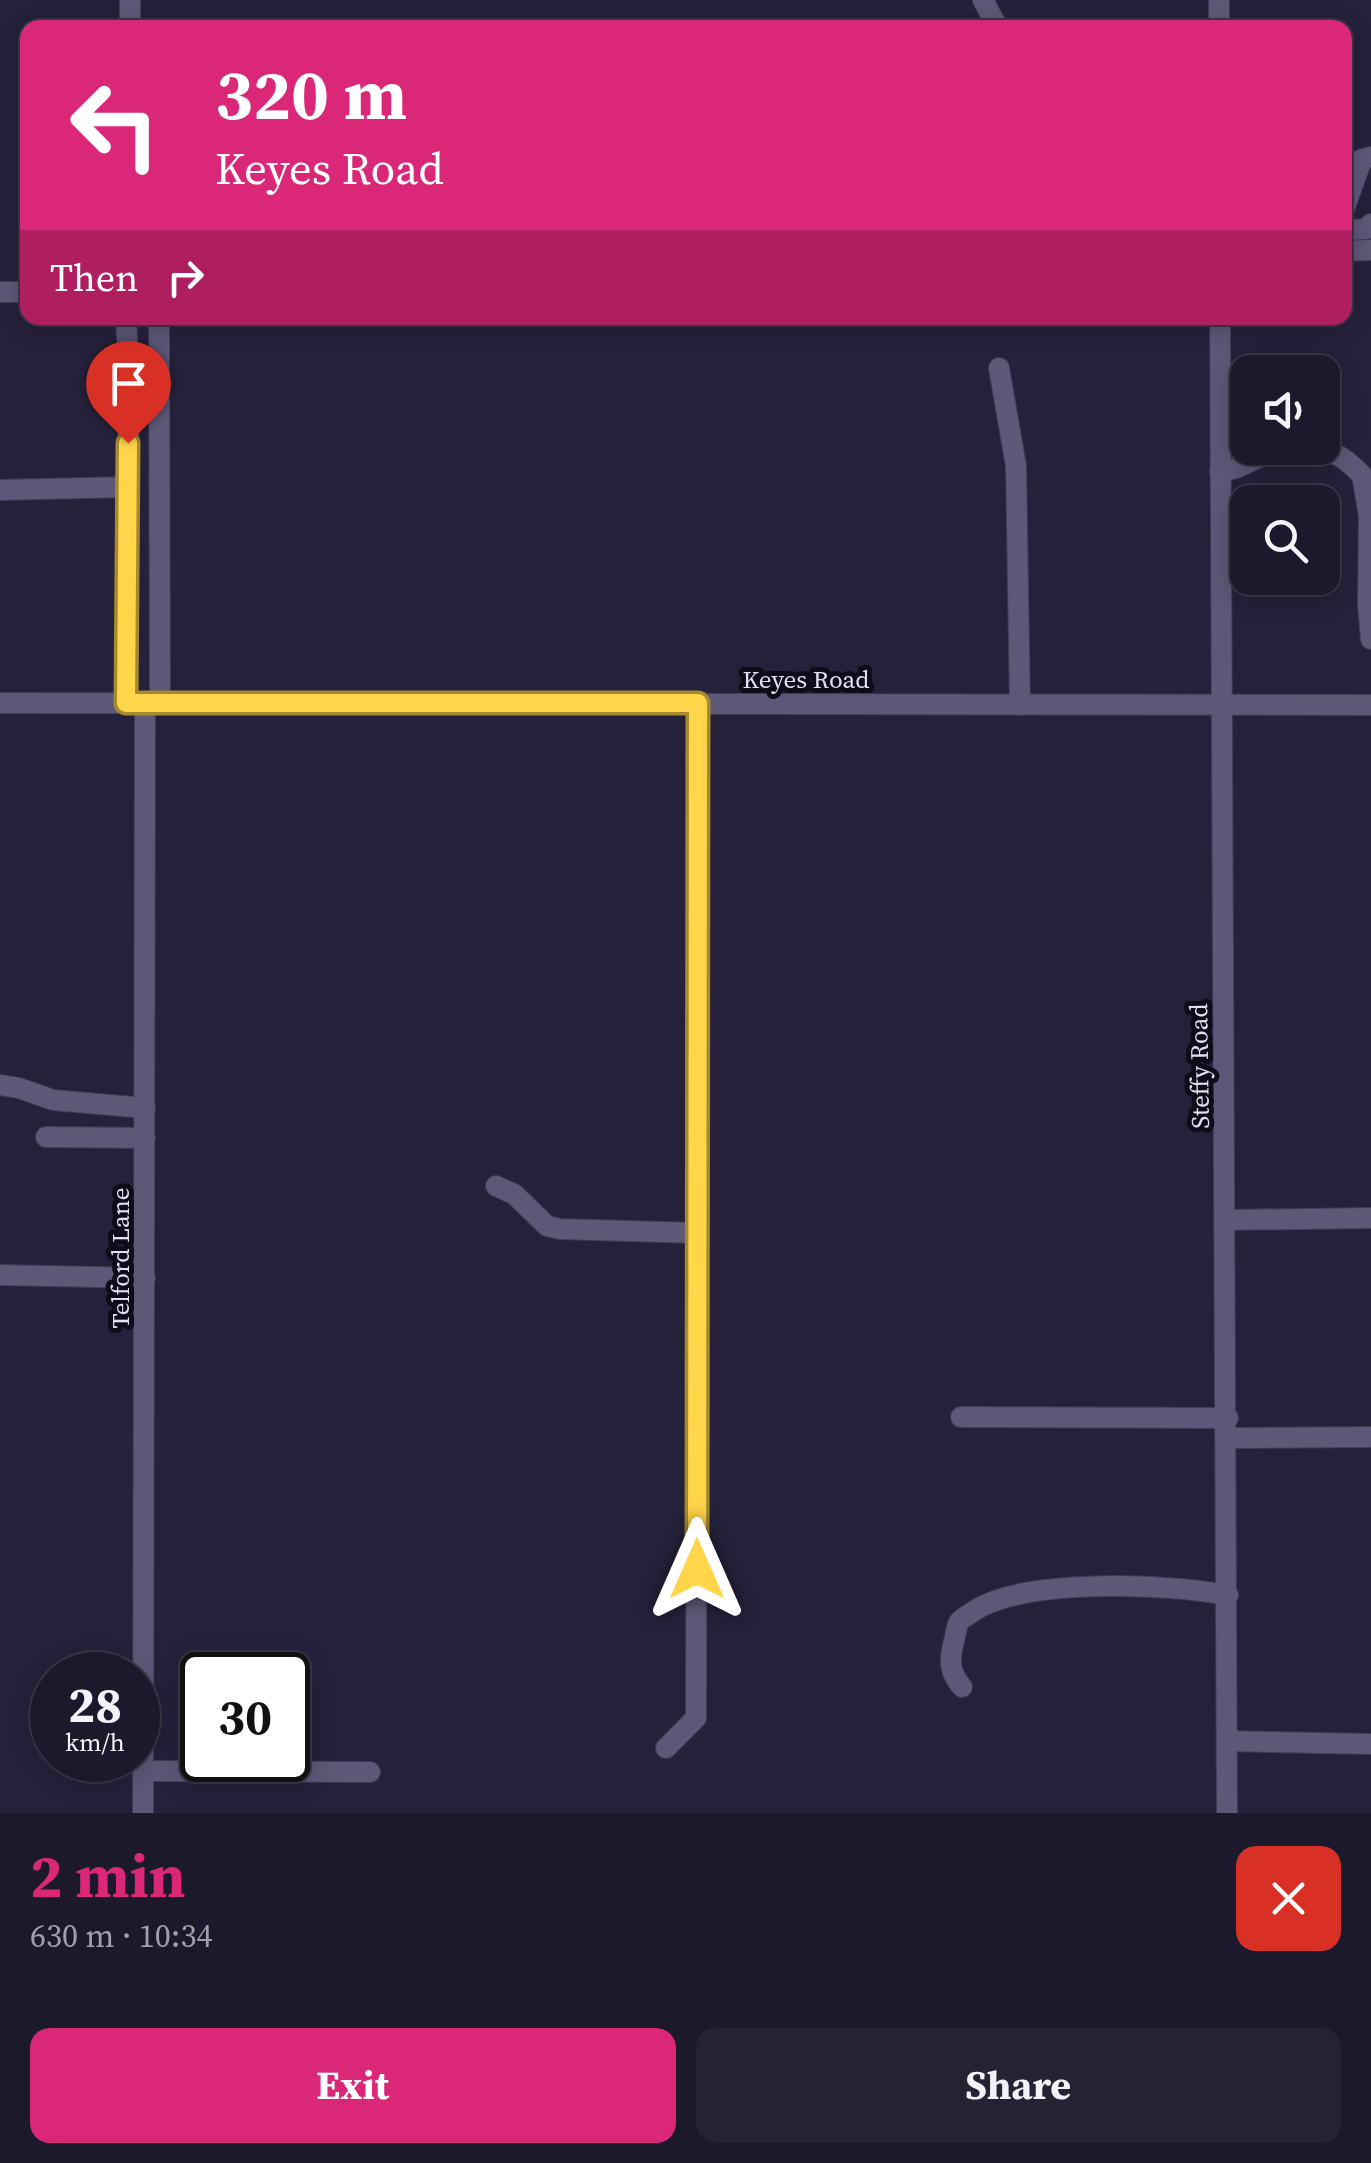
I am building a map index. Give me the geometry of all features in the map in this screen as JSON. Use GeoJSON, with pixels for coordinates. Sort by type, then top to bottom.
{"type":"FeatureCollection","features":[{"type":"Feature","properties":{"kind":"street"},"geometry":{"type":"LineString","coordinates":[[1352,187],[1362,159],[1371,157]]}},
{"type":"Feature","properties":{"kind":"street","name":"Telford Lane"},"geometry":{"type":"LineString","coordinates":[[126,325],[128,487],[144,704]]}},
{"type":"Feature","properties":{"kind":"street","name":"Telford Lane"},"geometry":{"type":"LineString","coordinates":[[143,1652],[144,704],[159,325]]}},
{"type":"Feature","properties":{"kind":"street","name":"Steffy Road"},"geometry":{"type":"LineString","coordinates":[[1220,325],[1227,1813]]}},
{"type":"Feature","properties":{"kind":"street"},"geometry":{"type":"LineString","coordinates":[[999,368],[1016,466],[1020,704]]}},
{"type":"Feature","properties":{"kind":"street"},"geometry":{"type":"LineString","coordinates":[[1220,471],[1238,470],[1278,451],[1310,450],[1339,456],[1362,475],[1369,516],[1371,639]]}},
{"type":"Feature","properties":{"kind":"street"},"geometry":{"type":"LineString","coordinates":[[0,490],[128,487]]}},
{"type":"Feature","properties":{"kind":"street","name":"Keyes Road"},"geometry":{"type":"LineString","coordinates":[[0,703],[1371,705]]}},
{"type":"Feature","properties":{"kind":"street"},"geometry":{"type":"LineString","coordinates":[[666,1748],[696,1718],[698,703]]}},
{"type":"Feature","properties":{"kind":"street"},"geometry":{"type":"LineString","coordinates":[[0,1085],[52,1100],[146,1108]]}},
{"type":"Feature","properties":{"kind":"street"},"geometry":{"type":"LineString","coordinates":[[46,1137],[146,1138]]}},
{"type":"Feature","properties":{"kind":"street"},"geometry":{"type":"LineString","coordinates":[[496,1186],[514,1194],[547,1226],[560,1230],[697,1233]]}},
{"type":"Feature","properties":{"kind":"street"},"geometry":{"type":"LineString","coordinates":[[1226,1220],[1371,1218]]}},
{"type":"Feature","properties":{"kind":"street"},"geometry":{"type":"LineString","coordinates":[[0,1275],[145,1278]]}},
{"type":"Feature","properties":{"kind":"street"},"geometry":{"type":"LineString","coordinates":[[961,1417],[1371,1437]]}},
{"type":"Feature","properties":{"kind":"street"},"geometry":{"type":"LineString","coordinates":[[962,1687],[953,1676],[950,1659],[959,1622],[983,1604],[1049,1589],[1089,1587],[1201,1590],[1228,1595]]}},
{"type":"Feature","properties":{"kind":"street"},"geometry":{"type":"LineString","coordinates":[[1227,1741],[1371,1744]]}},
{"type":"Feature","properties":{"kind":"street"},"geometry":{"type":"LineString","coordinates":[[160,1771],[370,1772]]}},
{"type":"Feature","properties":{"kind":"street","name":"Telford Lane"},"geometry":{"type":"LineString","coordinates":[[143,1782],[143,1813]]}},
{"type":"Feature","properties":{"kind":"route"},"geometry":{"type":"LineString","coordinates":[[128,443],[126,703],[698,703],[697,1569]]}}]}
